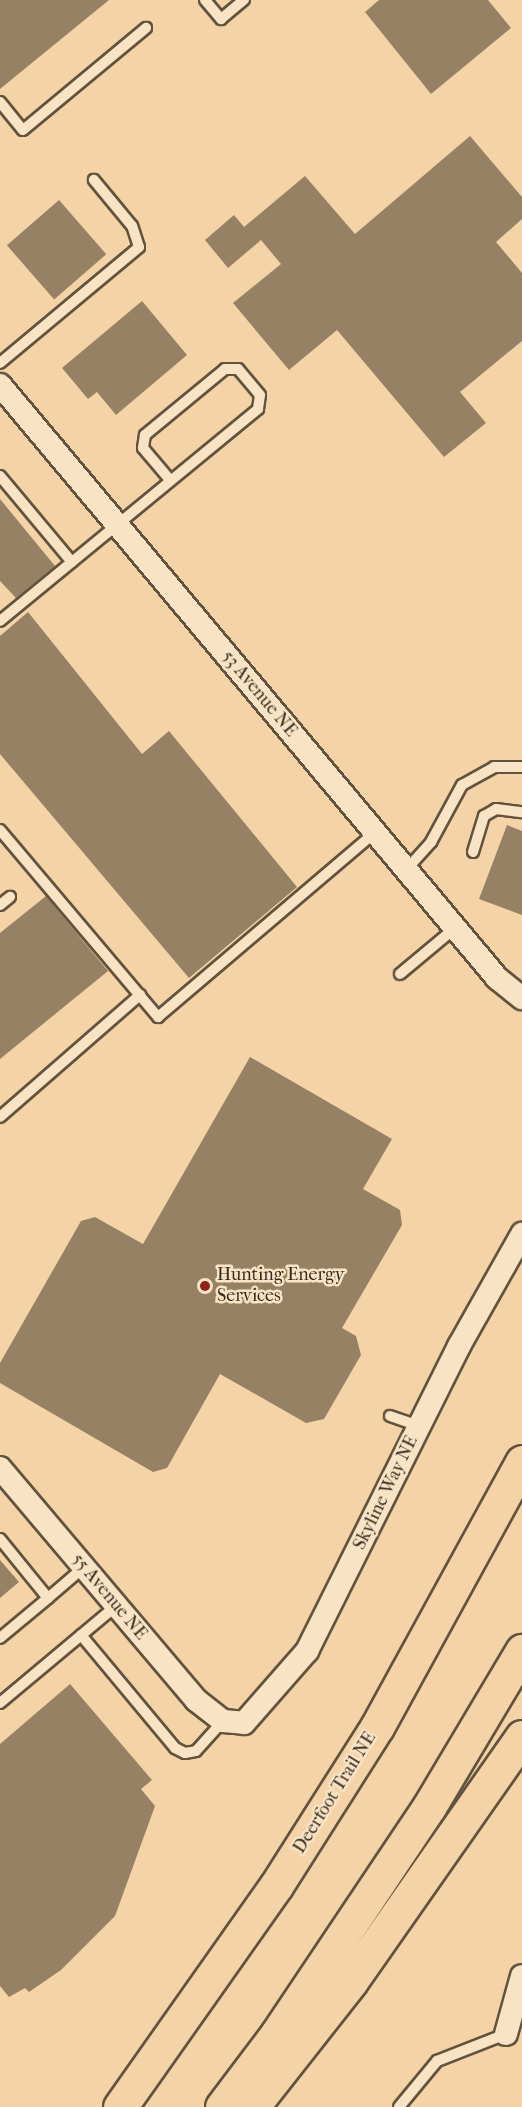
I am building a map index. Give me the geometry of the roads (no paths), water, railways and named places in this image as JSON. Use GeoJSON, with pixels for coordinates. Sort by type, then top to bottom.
{"type":"FeatureCollection","features":[{"type":"Feature","properties":{"kind":"highway","name":"Deerfoot Trail NE"},"geometry":{"type":"LineString","coordinates":[[120,2107],[263,1905],[376,1726],[522,1462]]}},
{"type":"Feature","properties":{"kind":"highway"},"geometry":{"type":"LineString","coordinates":[[222,2107],[277,2034],[429,1807],[522,1650]]}},
{"type":"Feature","properties":{"kind":"highway"},"geometry":{"type":"LineString","coordinates":[[252,2107],[351,1981],[522,1737]]}},
{"type":"Feature","properties":{"kind":"street","name":"53 Avenue NE"},"geometry":{"type":"LineString","coordinates":[[0,385],[497,978],[522,999]]}},
{"type":"Feature","properties":{"kind":"street","name":"Skyline Way NE"},"geometry":{"type":"LineString","coordinates":[[223,1721],[244,1723],[307,1651],[419,1426],[522,1234]]}},
{"type":"Feature","properties":{"kind":"street","name":"55 Avenue NE"},"geometry":{"type":"LineString","coordinates":[[0,1468],[196,1701],[223,1721]]}},
{"type":"Feature","properties":{"kind":"street"},"geometry":{"type":"LineString","coordinates":[[506,2034],[522,1977]]}},
{"type":"Feature","properties":{"kind":"lane"},"geometry":{"type":"LineString","coordinates":[[205,0],[220,19],[244,0]]}},
{"type":"Feature","properties":{"kind":"lane"},"geometry":{"type":"LineString","coordinates":[[0,102],[23,130],[146,28]]}},
{"type":"Feature","properties":{"kind":"lane"},"geometry":{"type":"LineString","coordinates":[[0,363],[139,247],[132,226],[94,180]]}},
{"type":"Feature","properties":{"kind":"lane"},"geometry":{"type":"LineString","coordinates":[[0,621],[258,409],[260,394],[238,369],[225,369],[145,435],[143,448],[171,480]]}},
{"type":"Feature","properties":{"kind":"lane"},"geometry":{"type":"LineString","coordinates":[[0,476],[72,562]]}},
{"type":"Feature","properties":{"kind":"lane"},"geometry":{"type":"LineString","coordinates":[[406,870],[431,842],[462,785],[494,767],[522,767]]}},
{"type":"Feature","properties":{"kind":"lane"},"geometry":{"type":"LineString","coordinates":[[473,852],[484,816],[495,809],[522,812]]}},
{"type":"Feature","properties":{"kind":"lane"},"geometry":{"type":"LineString","coordinates":[[0,830],[158,1017],[374,833]]}},
{"type":"Feature","properties":{"kind":"lane"},"geometry":{"type":"LineString","coordinates":[[0,905],[10,897]]}},
{"type":"Feature","properties":{"kind":"lane"},"geometry":{"type":"LineString","coordinates":[[400,974],[455,928]]}},
{"type":"Feature","properties":{"kind":"lane"},"geometry":{"type":"LineString","coordinates":[[0,1117],[140,995]]}},
{"type":"Feature","properties":{"kind":"lane"},"geometry":{"type":"LineString","coordinates":[[390,1416],[419,1426]]}},
{"type":"Feature","properties":{"kind":"lane"},"geometry":{"type":"LineString","coordinates":[[0,1539],[48,1598]]}},
{"type":"Feature","properties":{"kind":"lane"},"geometry":{"type":"LineString","coordinates":[[0,1638],[84,1568]]}},
{"type":"Feature","properties":{"kind":"lane"},"geometry":{"type":"LineString","coordinates":[[0,1703],[116,1606]]}},
{"type":"Feature","properties":{"kind":"lane"},"geometry":{"type":"LineString","coordinates":[[81,1635],[174,1748],[185,1754],[196,1751],[223,1721]]}},
{"type":"Feature","properties":{"kind":"lane"},"geometry":{"type":"LineString","coordinates":[[399,2107],[437,2061],[506,2034]]}},
{"type":"Feature","properties":{"kind":"place","name":"Hunting Energy Services"},"geometry":{"type":"Point","coordinates":[205,1286]}}]}
